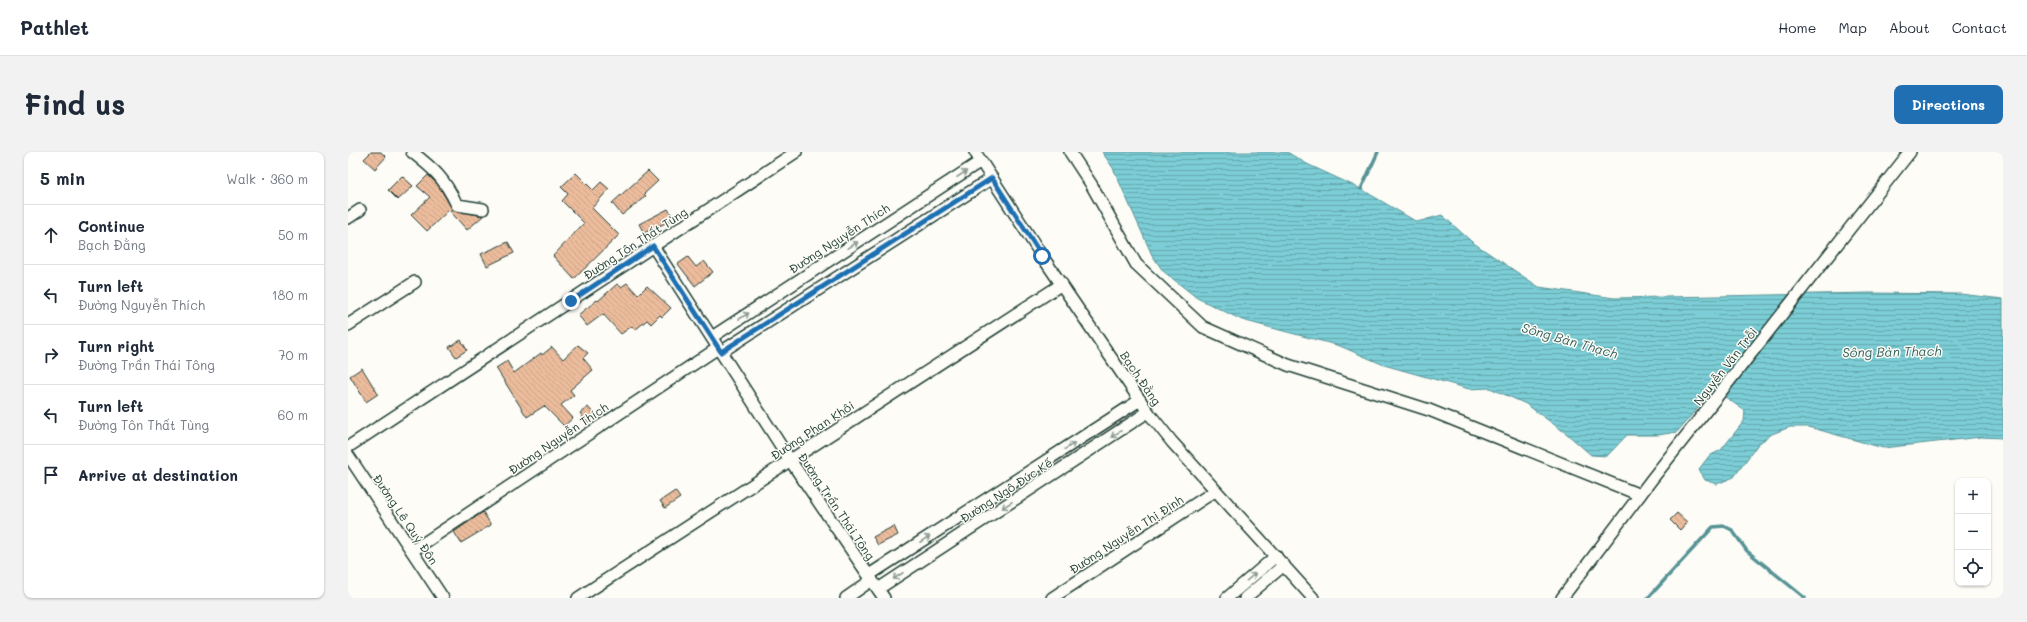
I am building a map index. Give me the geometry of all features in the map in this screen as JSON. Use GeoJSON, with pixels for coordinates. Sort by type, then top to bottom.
{"type":"FeatureCollection","features":[{"type":"Feature","properties":{"kind":"street"},"geometry":{"type":"LineString","coordinates":[[412,152],[441,176],[457,205],[483,209]]}},
{"type":"Feature","properties":{"kind":"street","name":"Đường Tôn Thất Tùng"},"geometry":{"type":"LineString","coordinates":[[348,447],[796,152]]}},
{"type":"Feature","properties":{"kind":"street"},"geometry":{"type":"LineString","coordinates":[[1070,152],[1091,184],[1136,264],[1203,327],[1288,365],[1429,410],[1640,495]]}},
{"type":"Feature","properties":{"kind":"street","name":"Nguyễn Văn Trỗi"},"geometry":{"type":"LineString","coordinates":[[1562,598],[1652,479],[1910,152]]}},
{"type":"Feature","properties":{"kind":"street","name":"Bạch Đằng"},"geometry":{"type":"LineString","coordinates":[[978,157],[1148,412],[1215,491],[1313,598]]}},
{"type":"Feature","properties":{"kind":"street","name":"Đường Nguyễn Thích"},"geometry":{"type":"LineString","coordinates":[[712,338],[978,157]]}},
{"type":"Feature","properties":{"kind":"street","name":"Đường Nguyễn Thích"},"geometry":{"type":"LineString","coordinates":[[412,551],[720,350],[992,178]]}},
{"type":"Feature","properties":{"kind":"street"},"geometry":{"type":"LineString","coordinates":[[348,218],[360,210]]}},
{"type":"Feature","properties":{"kind":"street","name":"Đường Trần Thái Tông"},"geometry":{"type":"LineString","coordinates":[[653,246],[790,460],[876,586]]}},
{"type":"Feature","properties":{"kind":"street"},"geometry":{"type":"LineString","coordinates":[[348,325],[415,282]]}},
{"type":"Feature","properties":{"kind":"street","name":"Đường Phan Khôi"},"geometry":{"type":"LineString","coordinates":[[578,598],[1062,284]]}},
{"type":"Feature","properties":{"kind":"street","name":"Đường Ngô Đức Kế"},"geometry":{"type":"LineString","coordinates":[[876,586],[1140,400]]}},
{"type":"Feature","properties":{"kind":"street","name":"Đường Ngô Đức Kế"},"geometry":{"type":"LineString","coordinates":[[846,598],[876,586],[1148,412]]}},
{"type":"Feature","properties":{"kind":"street","name":"Đường Lê Quý Đôn"},"geometry":{"type":"LineString","coordinates":[[348,455],[443,598]]}},
{"type":"Feature","properties":{"kind":"street","name":"Đường Nguyễn Thị Định"},"geometry":{"type":"LineString","coordinates":[[1052,598],[1215,491]]}},
{"type":"Feature","properties":{"kind":"street"},"geometry":{"type":"LineString","coordinates":[[1227,598],[1276,556]]}},
{"type":"Feature","properties":{"kind":"street"},"geometry":{"type":"LineString","coordinates":[[1245,598],[1284,565]]}},
{"type":"Feature","properties":{"kind":"water","name":"Sông Bàn Thạch"},"geometry":{"type":"Polygon","coordinates":[[[1102,152],[1287,152],[1307,164],[1361,189],[1417,222],[1442,215],[1472,242],[1539,287],[1614,298],[1870,293],[1960,294],[2003,299],[2003,438],[1981,437],[1883,448],[1809,427],[1790,427],[1772,434],[1758,444],[1734,477],[1717,484],[1705,480],[1699,469],[1709,456],[1721,450],[1744,421],[1745,411],[1714,389],[1677,432],[1658,435],[1627,435],[1607,456],[1591,455],[1567,434],[1526,404],[1490,388],[1469,389],[1384,365],[1340,346],[1242,320],[1197,298],[1163,271],[1152,255],[1113,168],[1102,152]]]}},
{"type":"Feature","properties":{"kind":"building"},"geometry":{"type":"Polygon","coordinates":[[[371,152],[381,152],[386,157],[375,169],[364,159],[371,152]]]}},
{"type":"Feature","properties":{"kind":"building"},"geometry":{"type":"Polygon","coordinates":[[[648,171],[658,181],[644,194],[646,196],[622,215],[612,203],[648,171]]]}},
{"type":"Feature","properties":{"kind":"building"},"geometry":{"type":"Polygon","coordinates":[[[576,173],[593,190],[601,182],[609,189],[592,208],[619,235],[574,279],[553,256],[584,223],[562,201],[568,194],[561,187],[576,173]]]}},
{"type":"Feature","properties":{"kind":"building"},"geometry":{"type":"Polygon","coordinates":[[[428,175],[438,185],[453,210],[483,216],[467,230],[449,210],[427,231],[411,215],[430,197],[417,186],[428,175]]]}},
{"type":"Feature","properties":{"kind":"building"},"geometry":{"type":"Polygon","coordinates":[[[402,176],[413,186],[398,200],[388,190],[402,176]]]}},
{"type":"Feature","properties":{"kind":"building"},"geometry":{"type":"Polygon","coordinates":[[[668,209],[674,219],[644,233],[639,224],[668,209]]]}},
{"type":"Feature","properties":{"kind":"building"},"geometry":{"type":"Polygon","coordinates":[[[508,242],[514,253],[487,266],[481,254],[508,242]]]}},
{"type":"Feature","properties":{"kind":"building"},"geometry":{"type":"Polygon","coordinates":[[[688,257],[696,267],[704,261],[713,272],[695,286],[678,264],[688,257]]]}},
{"type":"Feature","properties":{"kind":"building"},"geometry":{"type":"Polygon","coordinates":[[[627,283],[638,295],[647,286],[671,308],[662,317],[660,315],[651,324],[647,320],[635,330],[632,326],[621,334],[603,314],[587,326],[578,315],[597,300],[598,301],[617,284],[621,287],[627,283]]]}},
{"type":"Feature","properties":{"kind":"building"},"geometry":{"type":"Polygon","coordinates":[[[461,340],[467,350],[456,357],[449,347],[461,340]]]}},
{"type":"Feature","properties":{"kind":"building"},"geometry":{"type":"Polygon","coordinates":[[[578,345],[588,353],[583,358],[593,370],[570,390],[574,395],[561,405],[573,418],[564,426],[544,406],[527,417],[496,368],[507,361],[514,373],[541,353],[542,355],[552,347],[563,359],[578,345]]]}},
{"type":"Feature","properties":{"kind":"building"},"geometry":{"type":"Polygon","coordinates":[[[362,368],[378,394],[366,402],[350,376],[362,368]]]}},
{"type":"Feature","properties":{"kind":"building"},"geometry":{"type":"Polygon","coordinates":[[[588,407],[596,416],[587,423],[580,413],[588,407]]]}},
{"type":"Feature","properties":{"kind":"building"},"geometry":{"type":"Polygon","coordinates":[[[675,491],[680,498],[665,508],[660,501],[675,491]]]}},
{"type":"Feature","properties":{"kind":"building"},"geometry":{"type":"Polygon","coordinates":[[[483,512],[491,525],[461,543],[454,532],[483,512]]]}},
{"type":"Feature","properties":{"kind":"building"},"geometry":{"type":"Polygon","coordinates":[[[1677,513],[1687,522],[1680,530],[1670,520],[1677,513]]]}},
{"type":"Feature","properties":{"kind":"building"},"geometry":{"type":"Polygon","coordinates":[[[894,526],[898,535],[878,545],[873,537],[894,526]]]}},
{"type":"Feature","properties":{"kind":"waterway"},"geometry":{"type":"LineString","coordinates":[[1361,189],[1378,152]]}},
{"type":"Feature","properties":{"kind":"waterway"},"geometry":{"type":"LineString","coordinates":[[1648,598],[1713,527],[1724,526],[1732,530],[1747,551],[1805,598]]}},
{"type":"Feature","properties":{"kind":"route"},"geometry":{"type":"LineString","coordinates":[[571,301],[653,246],[721,352],[992,178],[1042,256]]}}]}
